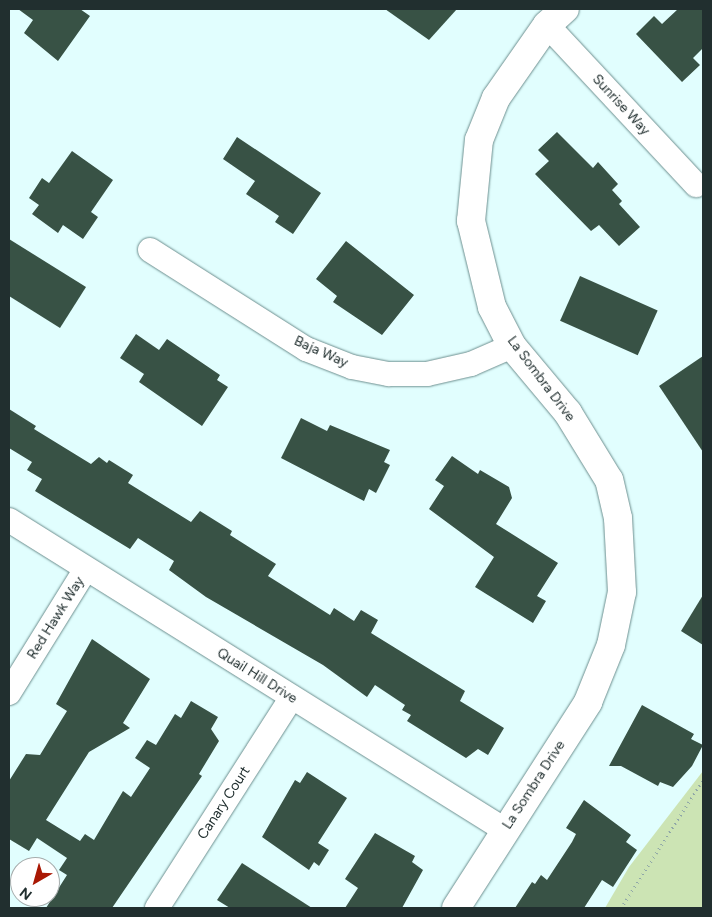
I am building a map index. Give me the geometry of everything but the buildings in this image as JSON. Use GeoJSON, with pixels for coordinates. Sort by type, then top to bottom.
{"type":"FeatureCollection","features":[{"type":"Feature","properties":{"kind":"street","name":"Sunrise Way"},"geometry":{"type":"LineString","coordinates":[[556,17],[696,185]]}},
{"type":"Feature","properties":{"kind":"street","name":"La Sombra Drive"},"geometry":{"type":"LineString","coordinates":[[456,908],[588,702],[611,645],[622,592],[618,518],[609,480],[568,413],[512,346],[492,307],[472,221],[479,140],[496,98],[556,17]]}},
{"type":"Feature","properties":{"kind":"street","name":"Baja Way"},"geometry":{"type":"LineString","coordinates":[[150,250],[306,349],[352,367],[389,374],[427,374],[471,364],[512,346]]}},
{"type":"Feature","properties":{"kind":"street","name":"Quail Hill Drive"},"geometry":{"type":"LineString","coordinates":[[9,520],[505,830]]}},
{"type":"Feature","properties":{"kind":"street","name":"Red Hawk Way"},"geometry":{"type":"LineString","coordinates":[[9,693],[86,569]]}},
{"type":"Feature","properties":{"kind":"street","name":"Canary Court"},"geometry":{"type":"LineString","coordinates":[[157,908],[292,697]]}},
{"type":"Feature","properties":{"kind":"path"},"geometry":{"type":"LineString","coordinates":[[620,908],[703,780]]}},
{"type":"Feature","properties":{"kind":"green space"},"geometry":{"type":"Polygon","coordinates":[[[703,771],[703,908],[605,908],[629,867],[703,771]]]}}]}
